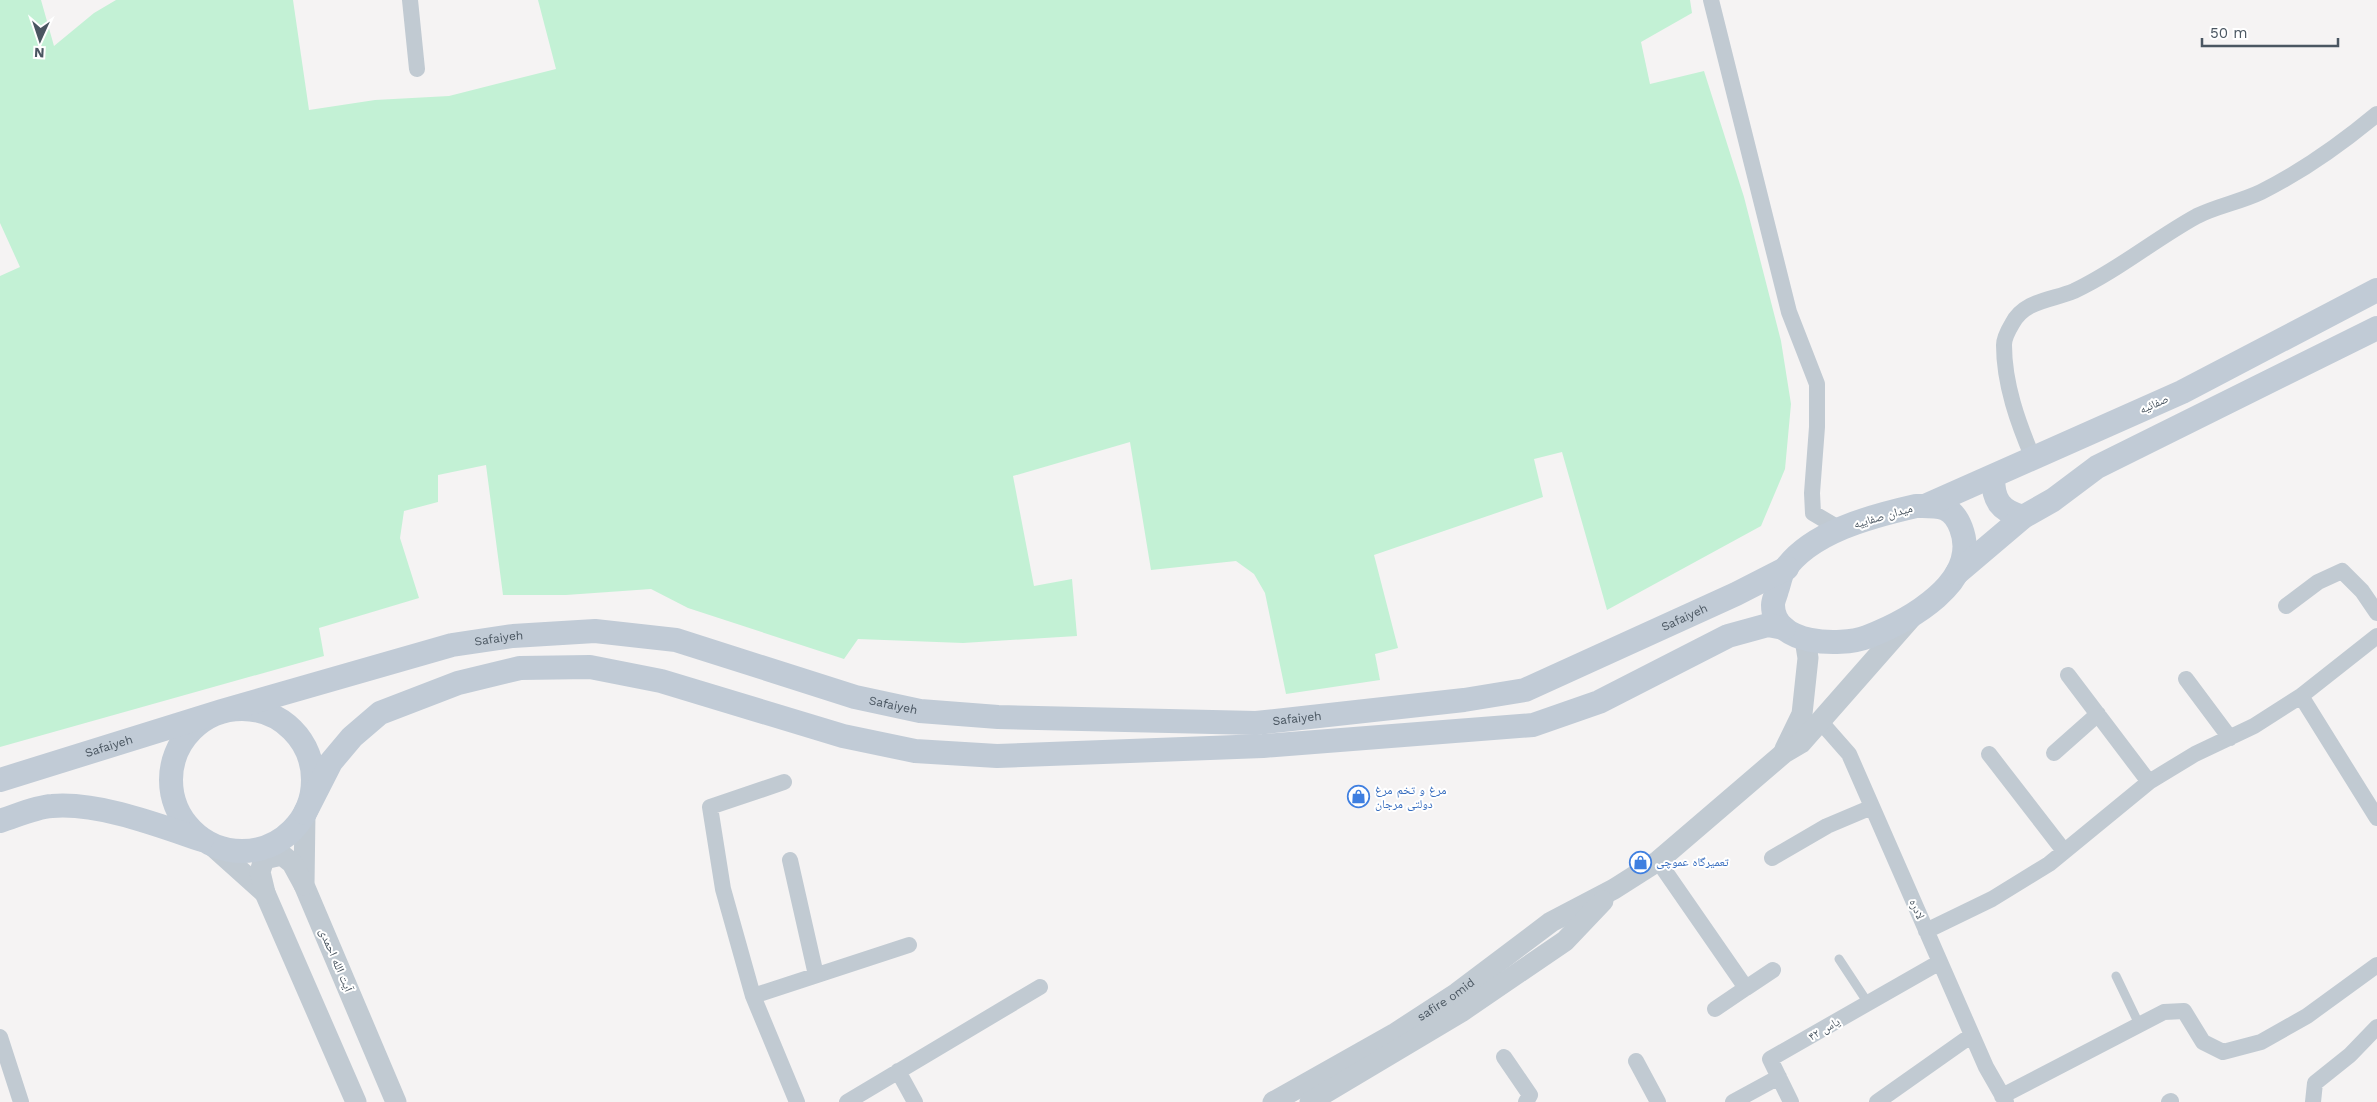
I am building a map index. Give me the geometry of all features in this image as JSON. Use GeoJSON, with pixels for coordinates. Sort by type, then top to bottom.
{"type":"FeatureCollection","features":[{"type":"Feature","properties":{"kind":"main road","name":"صفائیه"},"geometry":{"type":"LineString","coordinates":[[1925,506],[2182,392],[2377,290]]}},
{"type":"Feature","properties":{"kind":"main road"},"geometry":{"type":"LineString","coordinates":[[1956,574],[2023,517],[2053,500],[2097,466],[2377,328]]}},
{"type":"Feature","properties":{"kind":"main road"},"geometry":{"type":"LineString","coordinates":[[1993,477],[1993,491],[1996,500],[2011,514],[2023,517]]}},
{"type":"Feature","properties":{"kind":"main road","name":"میدان صفاییه"},"geometry":{"type":"LineString","coordinates":[[1925,506],[1942,506],[1957,517],[1963,533],[1964,555],[1956,574],[1938,596],[1912,616],[1891,628],[1863,638],[1830,642],[1805,639],[1796,637],[1779,624],[1773,605],[1782,574],[1803,551],[1840,529],[1879,515],[1925,506]]}},
{"type":"Feature","properties":{"kind":"main road","name":"Safaiyeh"},"geometry":{"type":"LineString","coordinates":[[0,780],[222,712],[452,645],[513,636],[595,631],[676,640],[854,697],[920,711],[998,716],[1256,722],[1464,700],[1525,690],[1736,594],[1787,568]]}},
{"type":"Feature","properties":{"kind":"main road","name":"Safaiyeh"},"geometry":{"type":"LineString","coordinates":[[305,813],[331,762],[352,737],[380,713],[458,683],[520,668],[590,667],[661,681],[843,736],[916,751],[997,756],[1263,746],[1533,725],[1599,702],[1728,636],[1768,625],[1784,628]]}},
{"type":"Feature","properties":{"kind":"main road"},"geometry":{"type":"LineString","coordinates":[[0,821],[51,806],[97,809],[159,826],[228,849],[251,850],[273,844],[291,831],[305,813],[313,790],[312,767],[304,744],[289,726],[269,714],[245,709],[222,712],[200,722],[184,739],[173,760],[171,783],[176,806],[188,826],[207,841]]}},
{"type":"Feature","properties":{"kind":"street"},"geometry":{"type":"LineString","coordinates":[[410,0],[417,69]]}},
{"type":"Feature","properties":{"kind":"street"},"geometry":{"type":"LineString","coordinates":[[1711,0],[1789,312],[1817,384],[1812,493],[1814,513],[1840,529]]}},
{"type":"Feature","properties":{"kind":"street"},"geometry":{"type":"LineString","coordinates":[[2033,458],[2017,420],[2009,384],[2004,343],[2012,323],[2019,314],[2040,301],[2073,291],[2198,216],[2260,193],[2347,140],[2377,114]]}},
{"type":"Feature","properties":{"kind":"street"},"geometry":{"type":"LineString","coordinates":[[2286,606],[2318,582],[2342,571],[2362,591],[2377,612]]}},
{"type":"Feature","properties":{"kind":"street","name":"safire omid"},"geometry":{"type":"LineString","coordinates":[[1273,1102],[1394,1034],[1457,993],[1551,922],[1614,889],[1658,861],[1784,753],[1801,743],[1912,616]]}},
{"type":"Feature","properties":{"kind":"street"},"geometry":{"type":"LineString","coordinates":[[1926,931],[1992,899],[2048,864],[2149,782],[2195,754],[2254,726],[2302,696],[2377,636]]}},
{"type":"Feature","properties":{"kind":"street"},"geometry":{"type":"LineString","coordinates":[[1784,753],[1802,714],[1808,658],[1805,639]]}},
{"type":"Feature","properties":{"kind":"street"},"geometry":{"type":"LineString","coordinates":[[2068,675],[2149,782]]}},
{"type":"Feature","properties":{"kind":"street"},"geometry":{"type":"LineString","coordinates":[[2186,679],[2230,738]]}},
{"type":"Feature","properties":{"kind":"street"},"geometry":{"type":"LineString","coordinates":[[2302,696],[2377,818]]}},
{"type":"Feature","properties":{"kind":"street"},"geometry":{"type":"LineString","coordinates":[[2054,753],[2098,714]]}},
{"type":"Feature","properties":{"kind":"street","name":"لادره"},"geometry":{"type":"LineString","coordinates":[[1820,721],[1849,754],[1972,1035],[2004,1099]]}},
{"type":"Feature","properties":{"kind":"street"},"geometry":{"type":"LineString","coordinates":[[1989,754],[2064,851]]}},
{"type":"Feature","properties":{"kind":"street"},"geometry":{"type":"LineString","coordinates":[[784,782],[710,807],[723,889],[753,996],[796,1102]]}},
{"type":"Feature","properties":{"kind":"street"},"geometry":{"type":"LineString","coordinates":[[1772,858],[1827,826],[1872,807]]}},
{"type":"Feature","properties":{"kind":"street","name":"آیت الله احمدی"},"geometry":{"type":"LineString","coordinates":[[305,813],[304,885],[396,1102]]}},
{"type":"Feature","properties":{"kind":"street"},"geometry":{"type":"LineString","coordinates":[[207,841],[265,893]]}},
{"type":"Feature","properties":{"kind":"street"},"geometry":{"type":"LineString","coordinates":[[304,885],[292,863],[282,855],[264,859],[260,872],[265,893],[356,1102]]}},
{"type":"Feature","properties":{"kind":"street"},"geometry":{"type":"LineString","coordinates":[[790,860],[816,975]]}},
{"type":"Feature","properties":{"kind":"street"},"geometry":{"type":"LineString","coordinates":[[1658,861],[1746,988]]}},
{"type":"Feature","properties":{"kind":"street","name":"safire omid"},"geometry":{"type":"LineString","coordinates":[[1310,1102],[1461,1012],[1565,941],[1614,889]]}},
{"type":"Feature","properties":{"kind":"street"},"geometry":{"type":"LineString","coordinates":[[753,996],[909,945]]}},
{"type":"Feature","properties":{"kind":"street","name":"یاس ۴۲"},"geometry":{"type":"LineString","coordinates":[[1779,1078],[1770,1060],[1940,962]]}},
{"type":"Feature","properties":{"kind":"street"},"geometry":{"type":"LineString","coordinates":[[2004,1099],[2164,1012],[2184,1011],[2203,1042],[2223,1052],[2261,1042],[2307,1016],[2377,965]]}},
{"type":"Feature","properties":{"kind":"street"},"geometry":{"type":"LineString","coordinates":[[1715,1009],[1773,970]]}},
{"type":"Feature","properties":{"kind":"street"},"geometry":{"type":"LineString","coordinates":[[847,1102],[1040,987]]}},
{"type":"Feature","properties":{"kind":"street"},"geometry":{"type":"LineString","coordinates":[[2312,1102],[2315,1083],[2350,1055],[2377,1027]]}},
{"type":"Feature","properties":{"kind":"street"},"geometry":{"type":"LineString","coordinates":[[1877,1102],[1972,1035]]}},
{"type":"Feature","properties":{"kind":"street"},"geometry":{"type":"LineString","coordinates":[[0,1037],[7,1081],[21,1102]]}},
{"type":"Feature","properties":{"kind":"street"},"geometry":{"type":"LineString","coordinates":[[1504,1057],[1530,1095],[1526,1102]]}},
{"type":"Feature","properties":{"kind":"street"},"geometry":{"type":"LineString","coordinates":[[1636,1061],[1658,1102]]}},
{"type":"Feature","properties":{"kind":"street"},"geometry":{"type":"LineString","coordinates":[[898,1071],[915,1102]]}},
{"type":"Feature","properties":{"kind":"street"},"geometry":{"type":"LineString","coordinates":[[1734,1102],[1779,1078],[1791,1102]]}},
{"type":"Feature","properties":{"kind":"lane"},"geometry":{"type":"LineString","coordinates":[[1839,959],[1868,1003]]}},
{"type":"Feature","properties":{"kind":"lane"},"geometry":{"type":"LineString","coordinates":[[2116,976],[2139,1024]]}},
{"type":"Feature","properties":{"kind":"green space"},"geometry":{"type":"Polygon","coordinates":[[[0,0],[41,0],[54,46],[94,13],[116,0],[293,0],[309,110],[375,100],[449,96],[556,69],[538,0],[1690,0],[1692,13],[1641,42],[1650,84],[1704,71],[1744,197],[1781,341],[1791,404],[1785,469],[1761,526],[1607,610],[1562,452],[1534,459],[1543,497],[1374,555],[1398,648],[1375,654],[1380,680],[1286,694],[1265,593],[1254,574],[1236,561],[1151,570],[1130,442],[1013,476],[1034,586],[1072,579],[1077,636],[963,643],[858,639],[844,659],[688,608],[651,589],[566,595],[503,595],[486,465],[438,475],[438,502],[404,511],[400,538],[419,598],[319,628],[324,656],[0,747],[0,276],[20,267],[0,223],[0,0]]]}},
{"type":"Feature","properties":{"kind":"place","name":"مرغ و تخم مرغ دولتی مرجان"},"geometry":{"type":"Point","coordinates":[1359,797]}},
{"type":"Feature","properties":{"kind":"place","name":"تعمیرگاه عموچی"},"geometry":{"type":"Point","coordinates":[1640,862]}}]}
